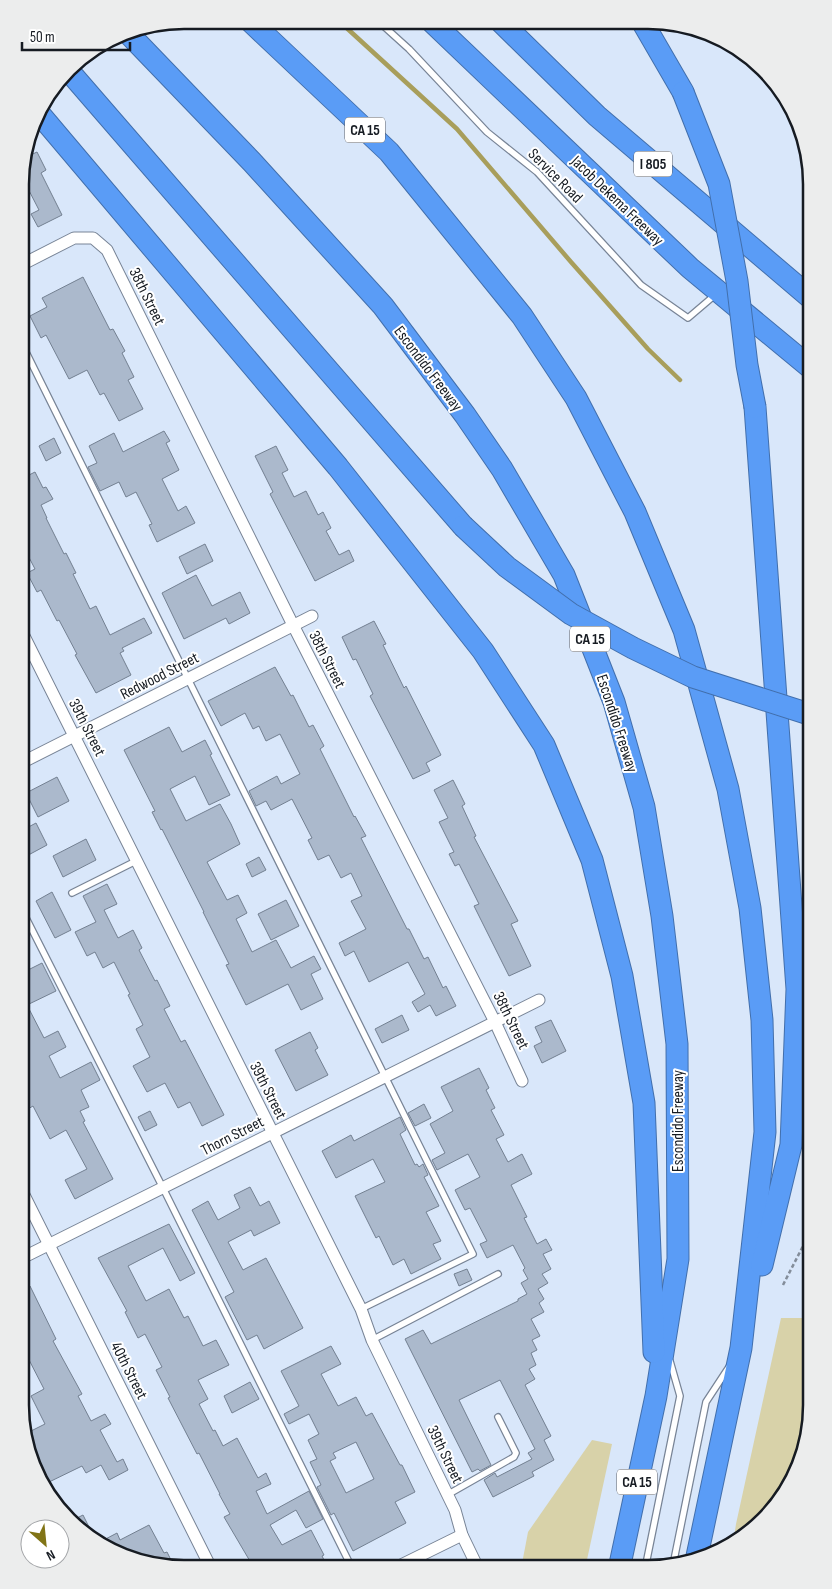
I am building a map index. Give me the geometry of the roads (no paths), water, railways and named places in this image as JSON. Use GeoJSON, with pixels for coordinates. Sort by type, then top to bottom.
{"type":"FeatureCollection","features":[{"type":"Feature","properties":{"kind":"highway","name":"CA 15"},"geometry":{"type":"LineString","coordinates":[[259,29],[389,152],[522,316],[576,398],[635,512],[684,630],[728,788],[750,908],[762,1020],[765,1132],[741,1348],[698,1552]]}},
{"type":"Feature","properties":{"kind":"highway","name":"Jacob Dekema Freeway"},"geometry":{"type":"LineString","coordinates":[[439,29],[690,268],[803,362]]}},
{"type":"Feature","properties":{"kind":"highway","name":"I 805"},"geometry":{"type":"LineString","coordinates":[[508,29],[597,116],[803,291]]}},
{"type":"Feature","properties":{"kind":"highway"},"geometry":{"type":"LineString","coordinates":[[646,29],[683,92],[719,184],[737,281],[747,365],[755,407],[797,989],[791,1145],[741,1348]]}},
{"type":"Feature","properties":{"kind":"highway","name":"Escondido Freeway"},"geometry":{"type":"LineString","coordinates":[[132,38],[252,162],[383,306],[465,415],[502,469],[564,575],[614,702],[644,807],[662,916],[677,1044],[678,1259],[656,1396],[621,1560]]}},
{"type":"Feature","properties":{"kind":"highway"},"geometry":{"type":"LineString","coordinates":[[73,75],[463,526],[507,567],[571,614],[633,648],[693,677],[803,712]]}},
{"type":"Feature","properties":{"kind":"highway"},"geometry":{"type":"LineString","coordinates":[[43,119],[338,467],[483,650],[544,745],[592,860],[622,976],[644,1103],[656,1396]]}},
{"type":"Feature","properties":{"kind":"street","name":"38th Street"},"geometry":{"type":"LineString","coordinates":[[29,261],[74,238],[93,238],[108,250],[293,625],[495,1022],[522,1081]]}},
{"type":"Feature","properties":{"kind":"street","name":"Redwood Street"},"geometry":{"type":"LineString","coordinates":[[29,759],[312,616]]}},
{"type":"Feature","properties":{"kind":"street","name":"39th Street"},"geometry":{"type":"LineString","coordinates":[[29,646],[361,1310],[372,1340],[455,1510],[462,1535],[474,1560]]}},
{"type":"Feature","properties":{"kind":"street","name":"Thorn Street"},"geometry":{"type":"LineString","coordinates":[[29,1255],[539,1000]]}},
{"type":"Feature","properties":{"kind":"street","name":"40th Street"},"geometry":{"type":"LineString","coordinates":[[29,1205],[207,1560]]}},
{"type":"Feature","properties":{"kind":"street"},"geometry":{"type":"LineString","coordinates":[[411,1560],[462,1535]]}},
{"type":"Feature","properties":{"kind":"lane","name":"Service Road"},"geometry":{"type":"LineString","coordinates":[[387,29],[409,49],[486,132],[537,172],[641,286],[688,318],[719,292]]}},
{"type":"Feature","properties":{"kind":"lane"},"geometry":{"type":"LineString","coordinates":[[29,358],[473,1254],[361,1310]]}},
{"type":"Feature","properties":{"kind":"lane"},"geometry":{"type":"LineString","coordinates":[[72,894],[136,861]]}},
{"type":"Feature","properties":{"kind":"lane"},"geometry":{"type":"LineString","coordinates":[[29,926],[348,1560]]}},
{"type":"Feature","properties":{"kind":"lane"},"geometry":{"type":"LineString","coordinates":[[372,1340],[498,1274]]}},
{"type":"Feature","properties":{"kind":"lane"},"geometry":{"type":"LineString","coordinates":[[647,1560],[680,1396],[664,1342]]}},
{"type":"Feature","properties":{"kind":"lane"},"geometry":{"type":"LineString","coordinates":[[675,1558],[706,1402],[741,1348]]}},
{"type":"Feature","properties":{"kind":"lane"},"geometry":{"type":"LineString","coordinates":[[447,1495],[514,1457],[516,1453],[498,1417]]}},
{"type":"Feature","properties":{"kind":"waterway"},"geometry":{"type":"LineString","coordinates":[[348,29],[457,129],[648,349],[680,380]]}}]}
